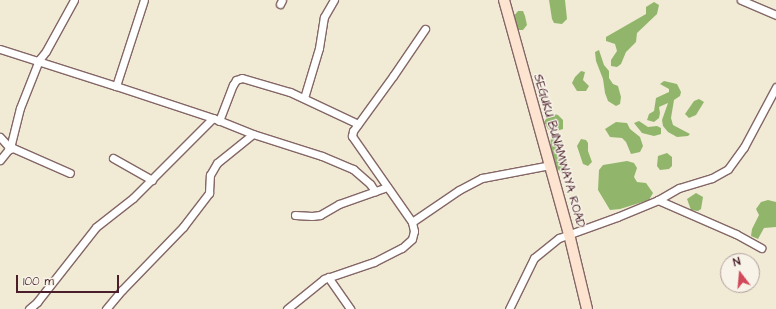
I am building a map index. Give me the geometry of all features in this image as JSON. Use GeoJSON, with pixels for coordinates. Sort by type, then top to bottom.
{"type":"FeatureCollection","features":[{"type":"Feature","properties":{"kind":"main road","name":"SEGUKU BUNAMWAYA ROAD"},"geometry":{"type":"LineString","coordinates":[[504,0],[569,234],[587,309]]}},
{"type":"Feature","properties":{"kind":"street"},"geometry":{"type":"LineString","coordinates":[[0,160],[10,148],[20,108],[39,60],[46,51],[74,0]]}},
{"type":"Feature","properties":{"kind":"street"},"geometry":{"type":"LineString","coordinates":[[116,86],[144,0]]}},
{"type":"Feature","properties":{"kind":"street"},"geometry":{"type":"LineString","coordinates":[[304,98],[319,48],[324,17],[334,0]]}},
{"type":"Feature","properties":{"kind":"street"},"geometry":{"type":"LineString","coordinates":[[740,0],[776,15]]}},
{"type":"Feature","properties":{"kind":"street"},"geometry":{"type":"LineString","coordinates":[[287,309],[319,282],[328,277],[374,262],[402,248],[412,239],[414,231],[412,222],[354,141],[353,131],[393,76],[425,28]]}},
{"type":"Feature","properties":{"kind":"street"},"geometry":{"type":"LineString","coordinates":[[0,49],[39,60],[216,119],[253,134],[322,156],[353,169],[370,184],[375,191]]}},
{"type":"Feature","properties":{"kind":"street"},"geometry":{"type":"LineString","coordinates":[[29,309],[37,302],[96,227],[133,198],[216,119],[236,80],[242,78],[290,92],[358,124]]}},
{"type":"Feature","properties":{"kind":"street"},"geometry":{"type":"LineString","coordinates":[[509,309],[534,258],[559,238],[582,231],[658,200],[679,188],[712,178],[728,169],[744,147],[776,87]]}},
{"type":"Feature","properties":{"kind":"street"},"geometry":{"type":"LineString","coordinates":[[106,309],[122,290],[183,227],[209,193],[210,175],[217,163],[253,134]]}},
{"type":"Feature","properties":{"kind":"street"},"geometry":{"type":"LineString","coordinates":[[0,137],[10,148],[70,173]]}},
{"type":"Feature","properties":{"kind":"street"},"geometry":{"type":"LineString","coordinates":[[113,158],[152,180]]}},
{"type":"Feature","properties":{"kind":"street"},"geometry":{"type":"LineString","coordinates":[[412,222],[459,190],[482,178],[550,165]]}},
{"type":"Feature","properties":{"kind":"street"},"geometry":{"type":"LineString","coordinates":[[295,215],[320,215],[339,204],[387,187]]}},
{"type":"Feature","properties":{"kind":"street"},"geometry":{"type":"LineString","coordinates":[[658,200],[729,231],[761,248]]}},
{"type":"Feature","properties":{"kind":"street"},"geometry":{"type":"LineString","coordinates":[[328,277],[350,309]]}},
{"type":"Feature","properties":{"kind":"green space"},"geometry":{"type":"Polygon","coordinates":[[[549,0],[565,0],[567,19],[562,24],[554,23],[549,0]]]}},
{"type":"Feature","properties":{"kind":"green space"},"geometry":{"type":"Polygon","coordinates":[[[654,2],[659,5],[657,14],[637,33],[636,42],[626,52],[621,64],[617,67],[611,66],[611,60],[617,51],[615,44],[606,41],[606,37],[646,14],[646,7],[654,2]]]}},
{"type":"Feature","properties":{"kind":"green space"},"geometry":{"type":"Polygon","coordinates":[[[518,11],[523,11],[525,16],[527,25],[523,30],[516,30],[513,17],[518,11]]]}},
{"type":"Feature","properties":{"kind":"green space"},"geometry":{"type":"Polygon","coordinates":[[[599,50],[604,65],[609,71],[609,78],[613,84],[618,86],[621,97],[620,104],[616,106],[608,101],[605,93],[603,79],[596,61],[595,52],[599,50]]]}},
{"type":"Feature","properties":{"kind":"green space"},"geometry":{"type":"Polygon","coordinates":[[[581,71],[585,72],[583,80],[589,86],[586,91],[577,91],[572,83],[581,71]]]}},
{"type":"Feature","properties":{"kind":"green space"},"geometry":{"type":"Polygon","coordinates":[[[664,81],[677,84],[681,92],[680,96],[674,100],[671,118],[673,125],[690,134],[688,136],[677,137],[668,132],[663,126],[662,120],[668,103],[659,107],[659,118],[654,122],[647,120],[649,114],[654,111],[656,98],[669,92],[669,89],[660,84],[664,81]]]}},
{"type":"Feature","properties":{"kind":"green space"},"geometry":{"type":"Polygon","coordinates":[[[699,99],[704,102],[696,115],[689,118],[685,114],[694,101],[699,99]]]}},
{"type":"Feature","properties":{"kind":"green space"},"geometry":{"type":"Polygon","coordinates":[[[554,114],[558,115],[563,120],[563,129],[554,132],[548,129],[544,122],[548,116],[554,114]]]}},
{"type":"Feature","properties":{"kind":"green space"},"geometry":{"type":"Polygon","coordinates":[[[639,121],[648,127],[657,126],[661,128],[661,134],[654,136],[642,133],[634,123],[639,121]]]}},
{"type":"Feature","properties":{"kind":"green space"},"geometry":{"type":"Polygon","coordinates":[[[616,122],[627,123],[630,129],[640,137],[643,146],[640,152],[631,154],[626,142],[622,138],[610,137],[605,129],[616,122]]]}},
{"type":"Feature","properties":{"kind":"green space"},"geometry":{"type":"Polygon","coordinates":[[[551,137],[556,137],[562,141],[564,146],[560,148],[561,152],[566,158],[567,168],[561,172],[555,167],[550,149],[551,137]]]}},
{"type":"Feature","properties":{"kind":"green space"},"geometry":{"type":"Polygon","coordinates":[[[581,139],[586,140],[588,143],[588,151],[592,162],[588,166],[583,164],[577,146],[581,139]]]}},
{"type":"Feature","properties":{"kind":"green space"},"geometry":{"type":"Polygon","coordinates":[[[667,153],[672,157],[672,166],[669,169],[660,170],[657,166],[658,156],[667,153]]]}},
{"type":"Feature","properties":{"kind":"green space"},"geometry":{"type":"Polygon","coordinates":[[[627,161],[634,163],[637,168],[634,177],[637,182],[646,183],[653,193],[649,200],[620,209],[610,210],[598,190],[599,170],[603,165],[627,161]]]}},
{"type":"Feature","properties":{"kind":"green space"},"geometry":{"type":"Polygon","coordinates":[[[696,193],[703,197],[701,209],[698,211],[691,210],[687,199],[696,193]]]}},
{"type":"Feature","properties":{"kind":"green space"},"geometry":{"type":"Polygon","coordinates":[[[768,200],[776,202],[776,227],[764,228],[758,239],[751,236],[752,229],[759,215],[756,209],[761,202],[768,200]]]}}]}
